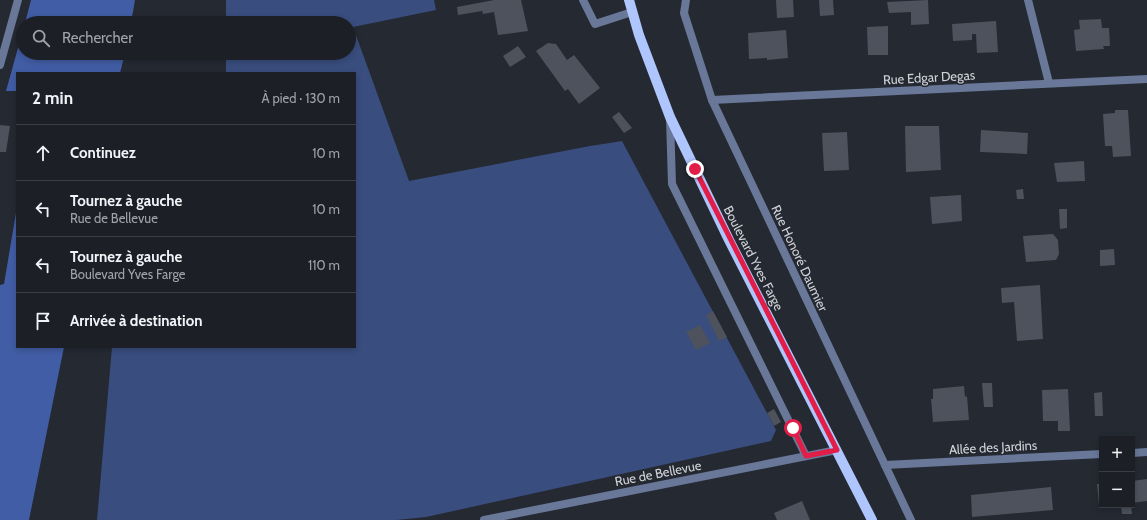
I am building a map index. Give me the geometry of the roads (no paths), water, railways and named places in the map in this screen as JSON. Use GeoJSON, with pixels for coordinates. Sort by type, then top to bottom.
{"type":"FeatureCollection","features":[{"type":"Feature","properties":{"kind":"main road","name":"Boulevard Yves Farge"},"geometry":{"type":"LineString","coordinates":[[629,0],[639,35],[670,117],[730,240],[872,520]]}},
{"type":"Feature","properties":{"kind":"street"},"geometry":{"type":"LineString","coordinates":[[0,66],[18,0]]}},
{"type":"Feature","properties":{"kind":"street"},"geometry":{"type":"LineString","coordinates":[[583,0],[595,24],[632,12]]}},
{"type":"Feature","properties":{"kind":"street","name":"Rue Honoré Daumier"},"geometry":{"type":"LineString","coordinates":[[686,0],[684,13],[712,100],[911,520]]}},
{"type":"Feature","properties":{"kind":"street"},"geometry":{"type":"LineString","coordinates":[[1028,0],[1049,83]]}},
{"type":"Feature","properties":{"kind":"street","name":"Rue Edgar Degas"},"geometry":{"type":"LineString","coordinates":[[712,100],[1147,79]]}},
{"type":"Feature","properties":{"kind":"street"},"geometry":{"type":"LineString","coordinates":[[670,117],[672,184],[806,456]]}},
{"type":"Feature","properties":{"kind":"street","name":"Rue de Bellevue"},"geometry":{"type":"LineString","coordinates":[[484,520],[837,450]]}},
{"type":"Feature","properties":{"kind":"street"},"geometry":{"type":"LineString","coordinates":[[1135,452],[1147,452]]}},
{"type":"Feature","properties":{"kind":"street","name":"Allée des Jardins"},"geometry":{"type":"LineString","coordinates":[[885,465],[1099,454]]}}]}
